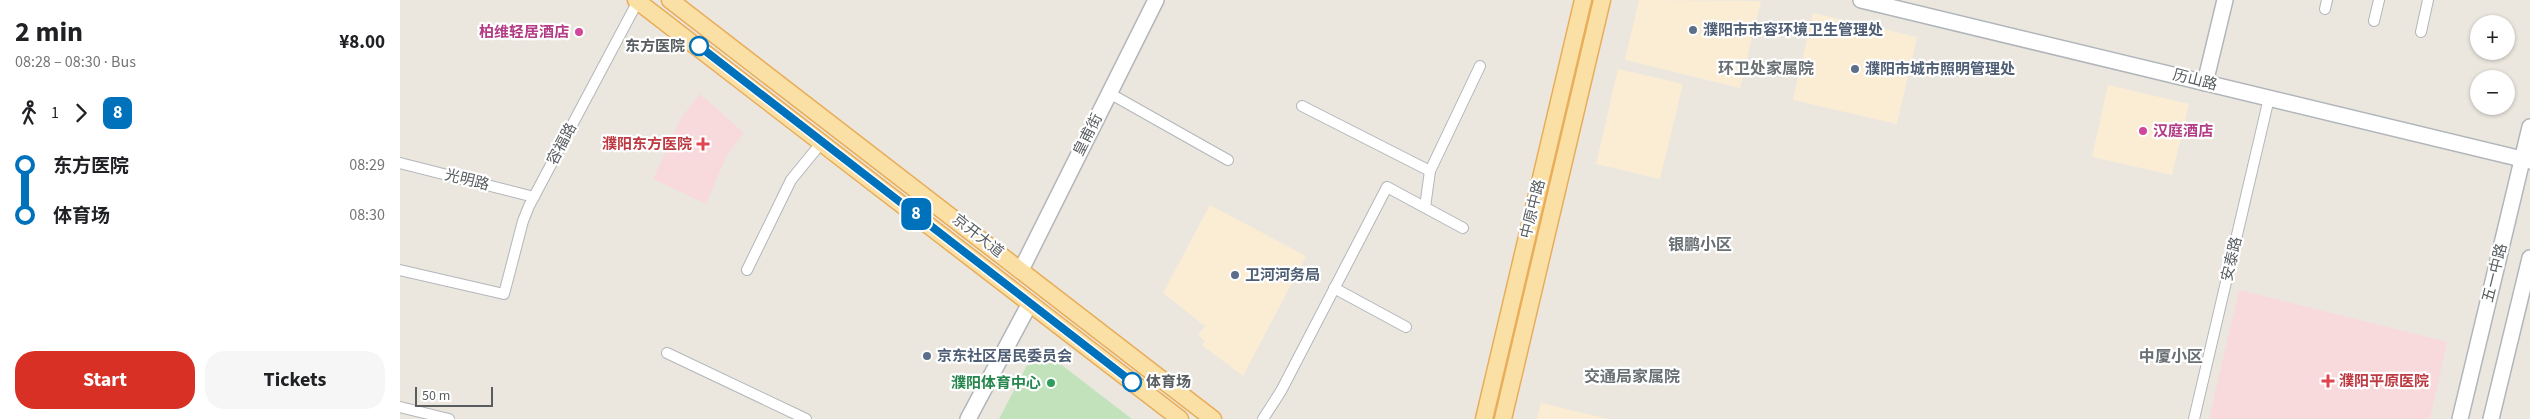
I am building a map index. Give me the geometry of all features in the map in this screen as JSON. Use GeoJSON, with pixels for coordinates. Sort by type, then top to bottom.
{"type":"FeatureCollection","features":[{"type":"Feature","properties":{"kind":"main road","name":"京开大道"},"geometry":{"type":"LineString","coordinates":[[670,0],[1213,419]]}},
{"type":"Feature","properties":{"kind":"main road","name":"中原中路"},"geometry":{"type":"LineString","coordinates":[[1484,419],[1583,0]]}},
{"type":"Feature","properties":{"kind":"main road","name":"中原中路"},"geometry":{"type":"LineString","coordinates":[[1504,419],[1510,385],[1602,0]]}},
{"type":"Feature","properties":{"kind":"main road","name":"京开大道"},"geometry":{"type":"LineString","coordinates":[[637,1],[1180,419]]}},
{"type":"Feature","properties":{"kind":"main road"},"geometry":{"type":"LineString","coordinates":[[1478,419],[1491,390]]}},
{"type":"Feature","properties":{"kind":"street","name":"皇甫街"},"geometry":{"type":"LineString","coordinates":[[1021,270],[1156,0]]}},
{"type":"Feature","properties":{"kind":"street","name":"历山路"},"geometry":{"type":"LineString","coordinates":[[1861,0],[2526,160]]}},
{"type":"Feature","properties":{"kind":"street"},"geometry":{"type":"LineString","coordinates":[[2205,83],[2225,0]]}},
{"type":"Feature","properties":{"kind":"street"},"geometry":{"type":"LineString","coordinates":[[2374,20],[2379,0]]}},
{"type":"Feature","properties":{"kind":"street"},"geometry":{"type":"LineString","coordinates":[[2421,32],[2428,0]]}},
{"type":"Feature","properties":{"kind":"street","name":"容福路"},"geometry":{"type":"LineString","coordinates":[[400,270],[504,294],[523,221],[637,1]]}},
{"type":"Feature","properties":{"kind":"street"},"geometry":{"type":"LineString","coordinates":[[1425,207],[1430,171],[1480,66]]}},
{"type":"Feature","properties":{"kind":"street"},"geometry":{"type":"LineString","coordinates":[[1109,93],[1228,160]]}},
{"type":"Feature","properties":{"kind":"street","name":"安泰路"},"geometry":{"type":"LineString","coordinates":[[2194,419],[2269,98]]}},
{"type":"Feature","properties":{"kind":"street"},"geometry":{"type":"LineString","coordinates":[[1302,106],[1430,171]]}},
{"type":"Feature","properties":{"kind":"street","name":"五一中路"},"geometry":{"type":"LineString","coordinates":[[2460,419],[2526,160],[2530,127]]}},
{"type":"Feature","properties":{"kind":"street"},"geometry":{"type":"LineString","coordinates":[[747,270],[791,180],[822,142]]}},
{"type":"Feature","properties":{"kind":"street","name":"光明路"},"geometry":{"type":"LineString","coordinates":[[400,163],[534,197]]}},
{"type":"Feature","properties":{"kind":"street"},"geometry":{"type":"LineString","coordinates":[[1263,419],[1281,391],[1387,187],[1463,228]]}},
{"type":"Feature","properties":{"kind":"street","name":"五一中路"},"geometry":{"type":"LineString","coordinates":[[2491,419],[2530,258]]}},
{"type":"Feature","properties":{"kind":"street"},"geometry":{"type":"LineString","coordinates":[[1334,288],[1406,327]]}},
{"type":"Feature","properties":{"kind":"street"},"geometry":{"type":"LineString","coordinates":[[968,419],[1033,306]]}},
{"type":"Feature","properties":{"kind":"street"},"geometry":{"type":"LineString","coordinates":[[979,419],[1033,306]]}},
{"type":"Feature","properties":{"kind":"street"},"geometry":{"type":"LineString","coordinates":[[667,353],[806,419]]}},
{"type":"Feature","properties":{"kind":"street"},"geometry":{"type":"LineString","coordinates":[[400,407],[449,419]]}},
{"type":"Feature","properties":{"kind":"shaded area","name":"濮阳市市容环境卫生管理处"},"geometry":{"type":"Polygon","coordinates":[[[1639,0],[1761,1],[1740,88],[1625,60],[1639,0]]]}},
{"type":"Feature","properties":{"kind":"shaded area","name":"濮阳市城市照明管理处"},"geometry":{"type":"Polygon","coordinates":[[[1813,13],[1917,37],[1897,124],[1793,100],[1813,13]]]}},
{"type":"Feature","properties":{"kind":"shaded area"},"geometry":{"type":"Polygon","coordinates":[[[1618,69],[1683,84],[1660,179],[1596,164],[1618,69]]]}},
{"type":"Feature","properties":{"kind":"shaded area"},"geometry":{"type":"Polygon","coordinates":[[[2108,85],[2189,104],[2172,175],[2092,157],[2108,85]]]}},
{"type":"Feature","properties":{"kind":"shaded area","name":"濮阳东方医院"},"geometry":{"type":"Polygon","coordinates":[[[700,94],[744,133],[727,155],[706,204],[653,179],[681,118],[700,94]]]}},
{"type":"Feature","properties":{"kind":"shaded area","name":"卫河河务局"},"geometry":{"type":"Polygon","coordinates":[[[1210,205],[1306,256],[1243,376],[1202,345],[1205,341],[1198,335],[1205,326],[1163,293],[1210,205]]]}},
{"type":"Feature","properties":{"kind":"shaded area","name":"濮阳平原医院"},"geometry":{"type":"Polygon","coordinates":[[[2239,290],[2447,342],[2430,419],[2209,419],[2239,290]]]}},
{"type":"Feature","properties":{"kind":"shaded area"},"geometry":{"type":"Polygon","coordinates":[[[1541,403],[1608,419],[1537,419],[1541,403]]]}},
{"type":"Feature","properties":{"kind":"green space","name":"濮阳体育中心"},"geometry":{"type":"Polygon","coordinates":[[[1037,346],[1132,419],[999,419],[1037,346]]]}},
{"type":"Feature","properties":{"kind":"bus line","name":"8"},"geometry":{"type":"LineString","coordinates":[[699,46],[1132,382]]}},
{"type":"Feature","properties":{"kind":"place","name":"濮阳市市容环境卫生管理处"},"geometry":{"type":"Point","coordinates":[1693,30]}},
{"type":"Feature","properties":{"kind":"place","name":"柏维轻居酒店"},"geometry":{"type":"Point","coordinates":[579,32]}},
{"type":"Feature","properties":{"kind":"place","name":"东方医院"},"geometry":{"type":"Point","coordinates":[699,46]}},
{"type":"Feature","properties":{"kind":"place","name":"濮阳市城市照明管理处"},"geometry":{"type":"Point","coordinates":[1855,69]}},
{"type":"Feature","properties":{"kind":"place","name":"汉庭酒店"},"geometry":{"type":"Point","coordinates":[2143,131]}},
{"type":"Feature","properties":{"kind":"place","name":"濮阳东方医院"},"geometry":{"type":"Point","coordinates":[703,144]}},
{"type":"Feature","properties":{"kind":"place","name":"卫河河务局"},"geometry":{"type":"Point","coordinates":[1235,275]}},
{"type":"Feature","properties":{"kind":"place","name":"京东社区居民委员会"},"geometry":{"type":"Point","coordinates":[927,356]}},
{"type":"Feature","properties":{"kind":"place","name":"濮阳平原医院"},"geometry":{"type":"Point","coordinates":[2328,381]}},
{"type":"Feature","properties":{"kind":"place","name":"体育场"},"geometry":{"type":"Point","coordinates":[1132,382]}},
{"type":"Feature","properties":{"kind":"place","name":"濮阳体育中心"},"geometry":{"type":"Point","coordinates":[1051,383]}},
{"type":"Feature","properties":{"kind":"district","name":"环卫处家属院"},"geometry":{"type":"Point","coordinates":[1766,69]}},
{"type":"Feature","properties":{"kind":"district","name":"银鹏小区"},"geometry":{"type":"Point","coordinates":[1700,245]}},
{"type":"Feature","properties":{"kind":"district","name":"中厦小区"},"geometry":{"type":"Point","coordinates":[2171,357]}},
{"type":"Feature","properties":{"kind":"district","name":"交通局家属院"},"geometry":{"type":"Point","coordinates":[1632,377]}}]}
